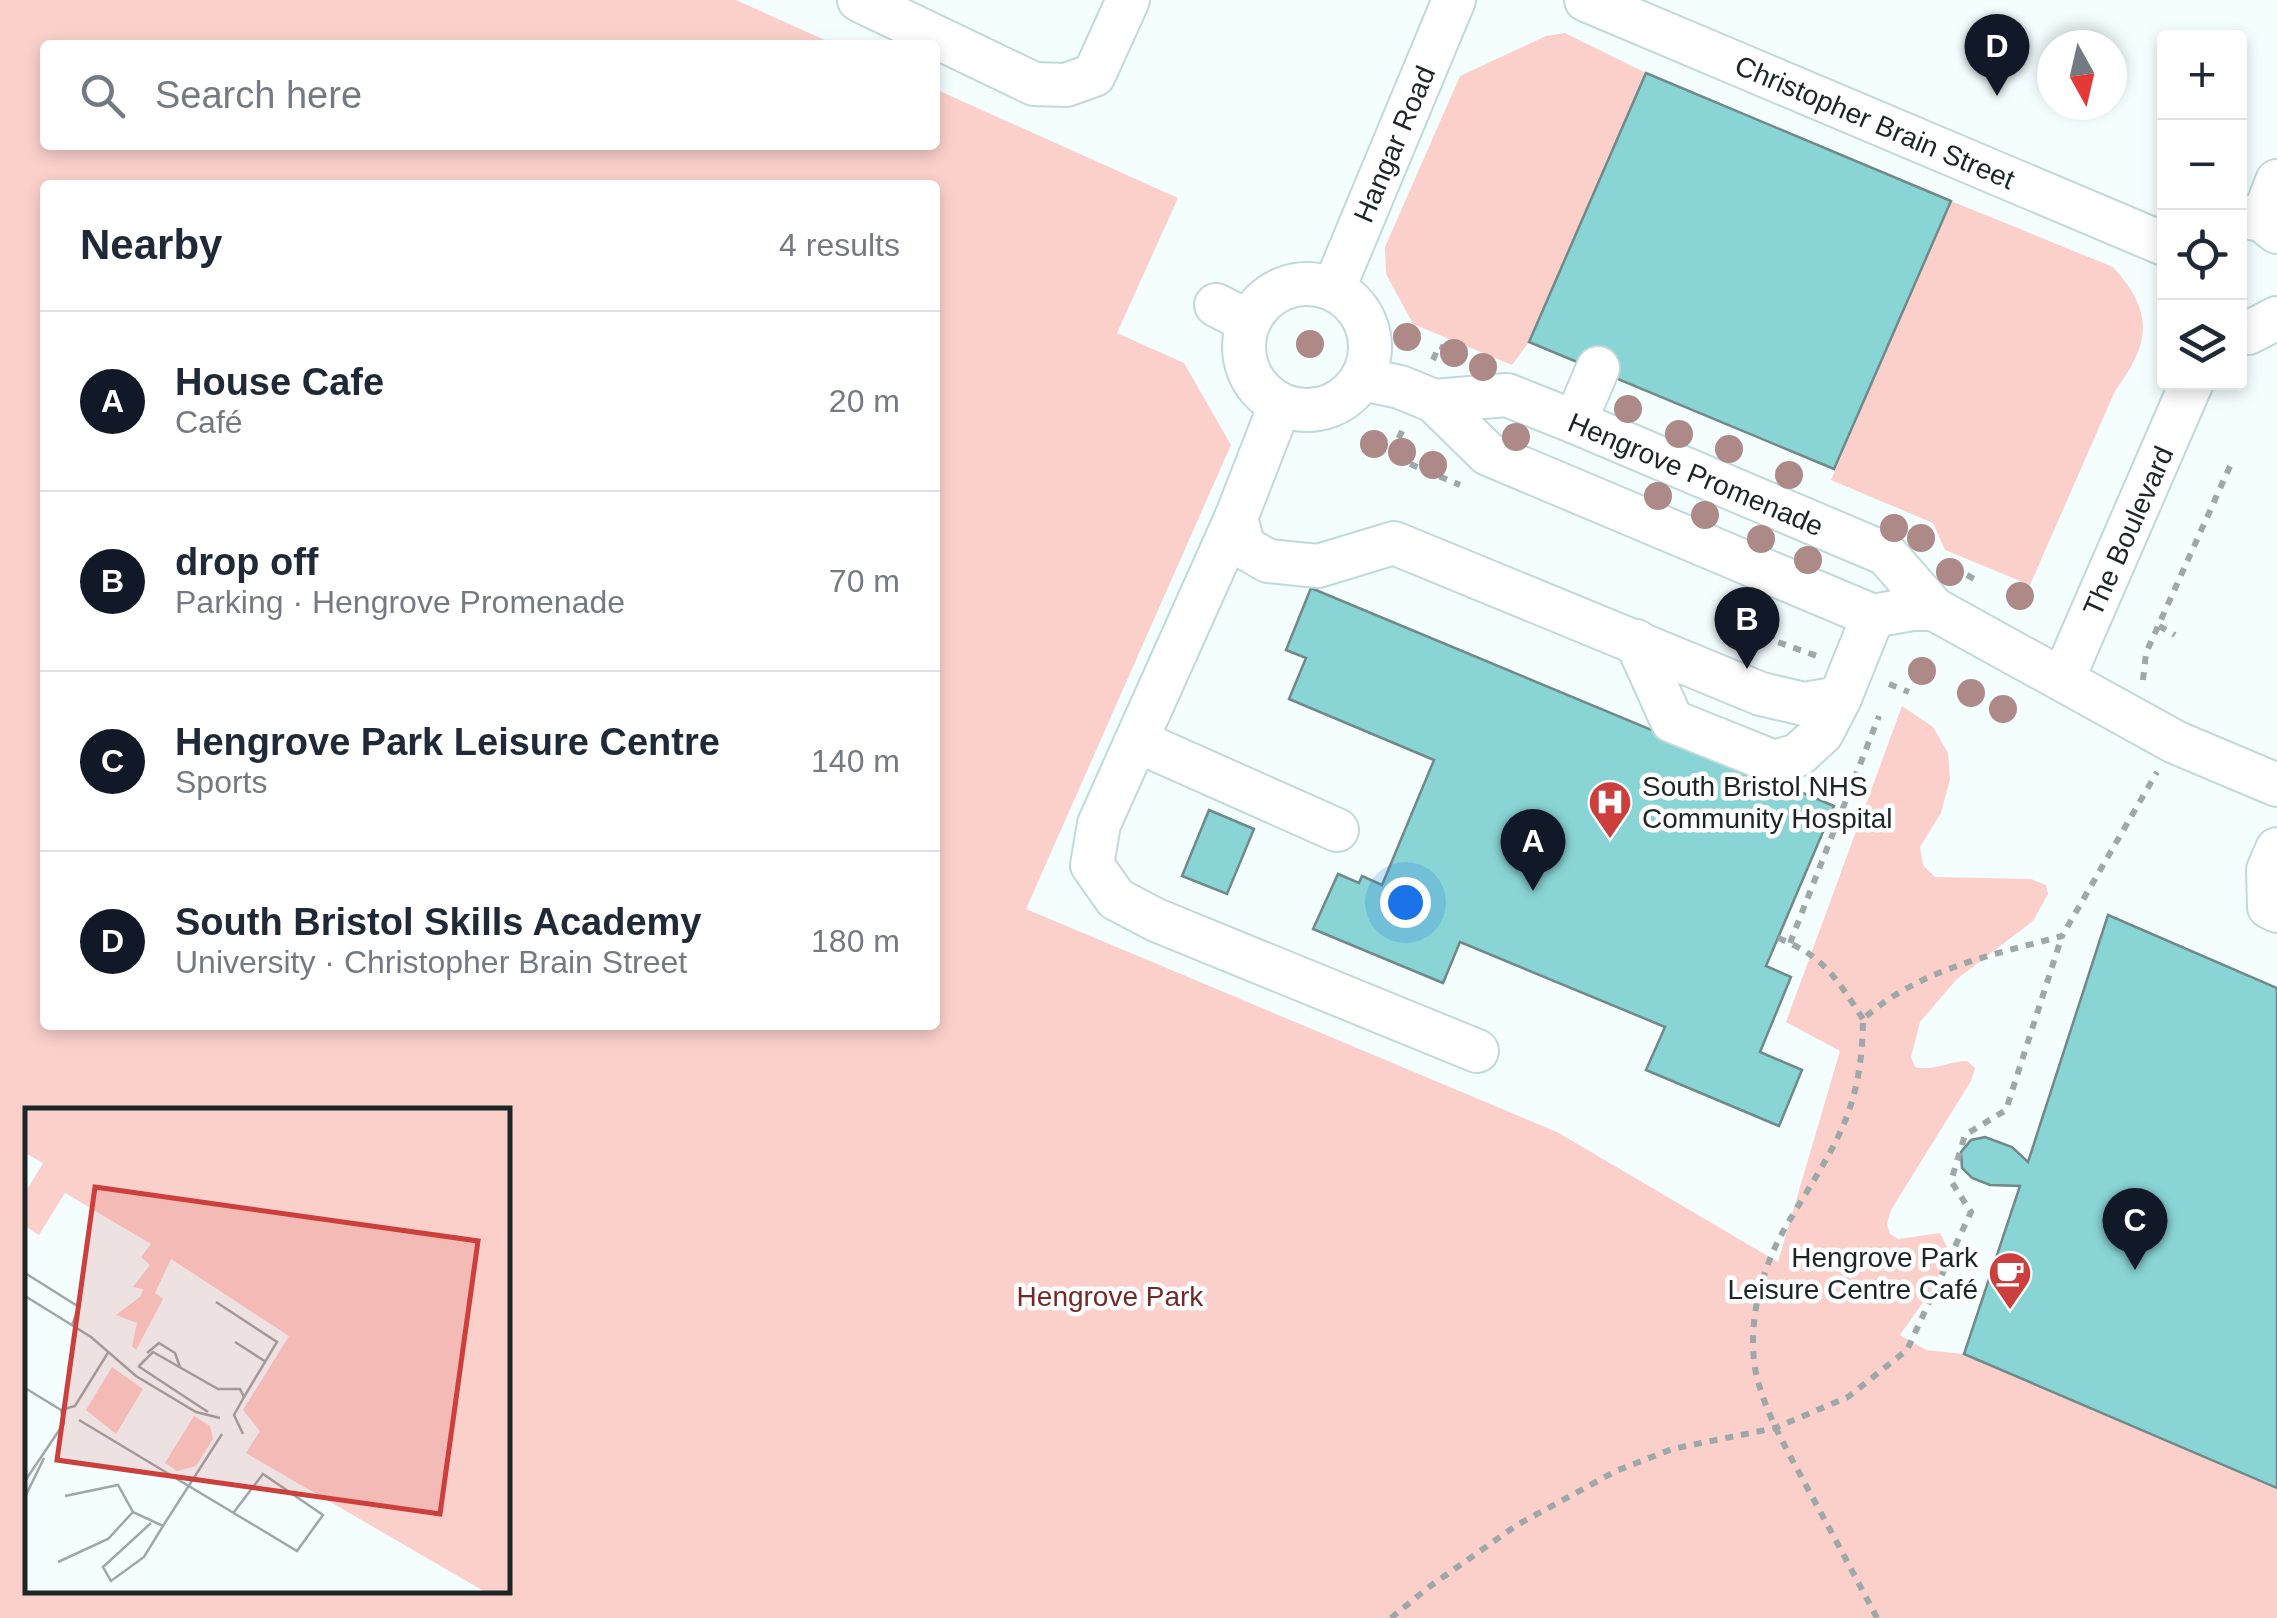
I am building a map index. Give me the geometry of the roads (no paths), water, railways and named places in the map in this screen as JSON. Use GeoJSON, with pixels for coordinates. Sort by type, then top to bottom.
{"type":"FeatureCollection","features":[{"type":"Feature","properties":{"kind":"street"},"geometry":{"type":"LineString","coordinates":[[859,0],[1034,84],[1066,85],[1094,75],[1128,0]]}},
{"type":"Feature","properties":{"kind":"street","name":"Hangar Road"},"geometry":{"type":"LineString","coordinates":[[1334,288],[1454,0]]}},
{"type":"Feature","properties":{"kind":"street","name":"Christopher Brain Street"},"geometry":{"type":"LineString","coordinates":[[1586,0],[2157,241]]}},
{"type":"Feature","properties":{"kind":"street"},"geometry":{"type":"LineString","coordinates":[[1307,284],[1334,288],[1356,308],[1366,324],[1369,362],[1362,379],[1350,394],[1317,410],[1298,410],[1280,404],[1264,394],[1252,378],[1245,360],[1244,340],[1232,314],[1289,287],[1307,284]]}},
{"type":"Feature","properties":{"kind":"street"},"geometry":{"type":"LineString","coordinates":[[2247,333],[2277,318]]}},
{"type":"Feature","properties":{"kind":"street"},"geometry":{"type":"LineString","coordinates":[[1575,422],[1598,368]]}},
{"type":"Feature","properties":{"kind":"street","name":"Hengrove Promenade"},"geometry":{"type":"LineString","coordinates":[[1362,379],[1400,387],[1434,401],[1488,454],[1873,616]]}},
{"type":"Feature","properties":{"kind":"street","name":"The Boulevard"},"geometry":{"type":"LineString","coordinates":[[2063,679],[2189,390]]}},
{"type":"Feature","properties":{"kind":"street","name":"Hengrove Promenade"},"geometry":{"type":"LineString","coordinates":[[1434,401],[1506,394],[1886,554],[1934,608],[2175,742],[2277,785]]}},
{"type":"Feature","properties":{"kind":"street"},"geometry":{"type":"LineString","coordinates":[[1280,404],[1236,518],[1099,824],[1092,864],[1116,899],[1156,920],[1478,1051]]}},
{"type":"Feature","properties":{"kind":"street"},"geometry":{"type":"LineString","coordinates":[[1236,518],[1244,548],[1268,560],[1318,566],[1394,543],[1761,694],[1804,704],[1840,698]]}},
{"type":"Feature","properties":{"kind":"street"},"geometry":{"type":"LineString","coordinates":[[1636,641],[1672,721],[1774,762],[1798,755],[1822,733],[1873,616],[1934,608]]}},
{"type":"Feature","properties":{"kind":"street"},"geometry":{"type":"LineString","coordinates":[[1137,741],[1336,830]]}},
{"type":"Feature","properties":{"kind":"street"},"geometry":{"type":"LineString","coordinates":[[2277,849],[2268,870],[2270,907],[2277,911]]}},
{"type":"Feature","properties":{"kind":"place","name":"South Bristol Skills Academy"},"geometry":{"type":"Point","coordinates":[1997,96]}},
{"type":"Feature","properties":{"kind":"place","name":"drop off"},"geometry":{"type":"Point","coordinates":[1747,669]}},
{"type":"Feature","properties":{"kind":"place","name":"South Bristol NHS Community Hospital"},"geometry":{"type":"Point","coordinates":[1610,840]}},
{"type":"Feature","properties":{"kind":"place","name":"House Cafe"},"geometry":{"type":"Point","coordinates":[1533,891]}},
{"type":"Feature","properties":{"kind":"place","name":"Hengrove Park Leisure Centre"},"geometry":{"type":"Point","coordinates":[2135,1270]}},
{"type":"Feature","properties":{"kind":"place","name":"Hengrove Park Leisure Centre Café"},"geometry":{"type":"Point","coordinates":[2010,1311]}},
{"type":"Feature","properties":{"kind":"park label","name":"Hengrove Park"},"geometry":{"type":"Point","coordinates":[1110,1296]}}]}
